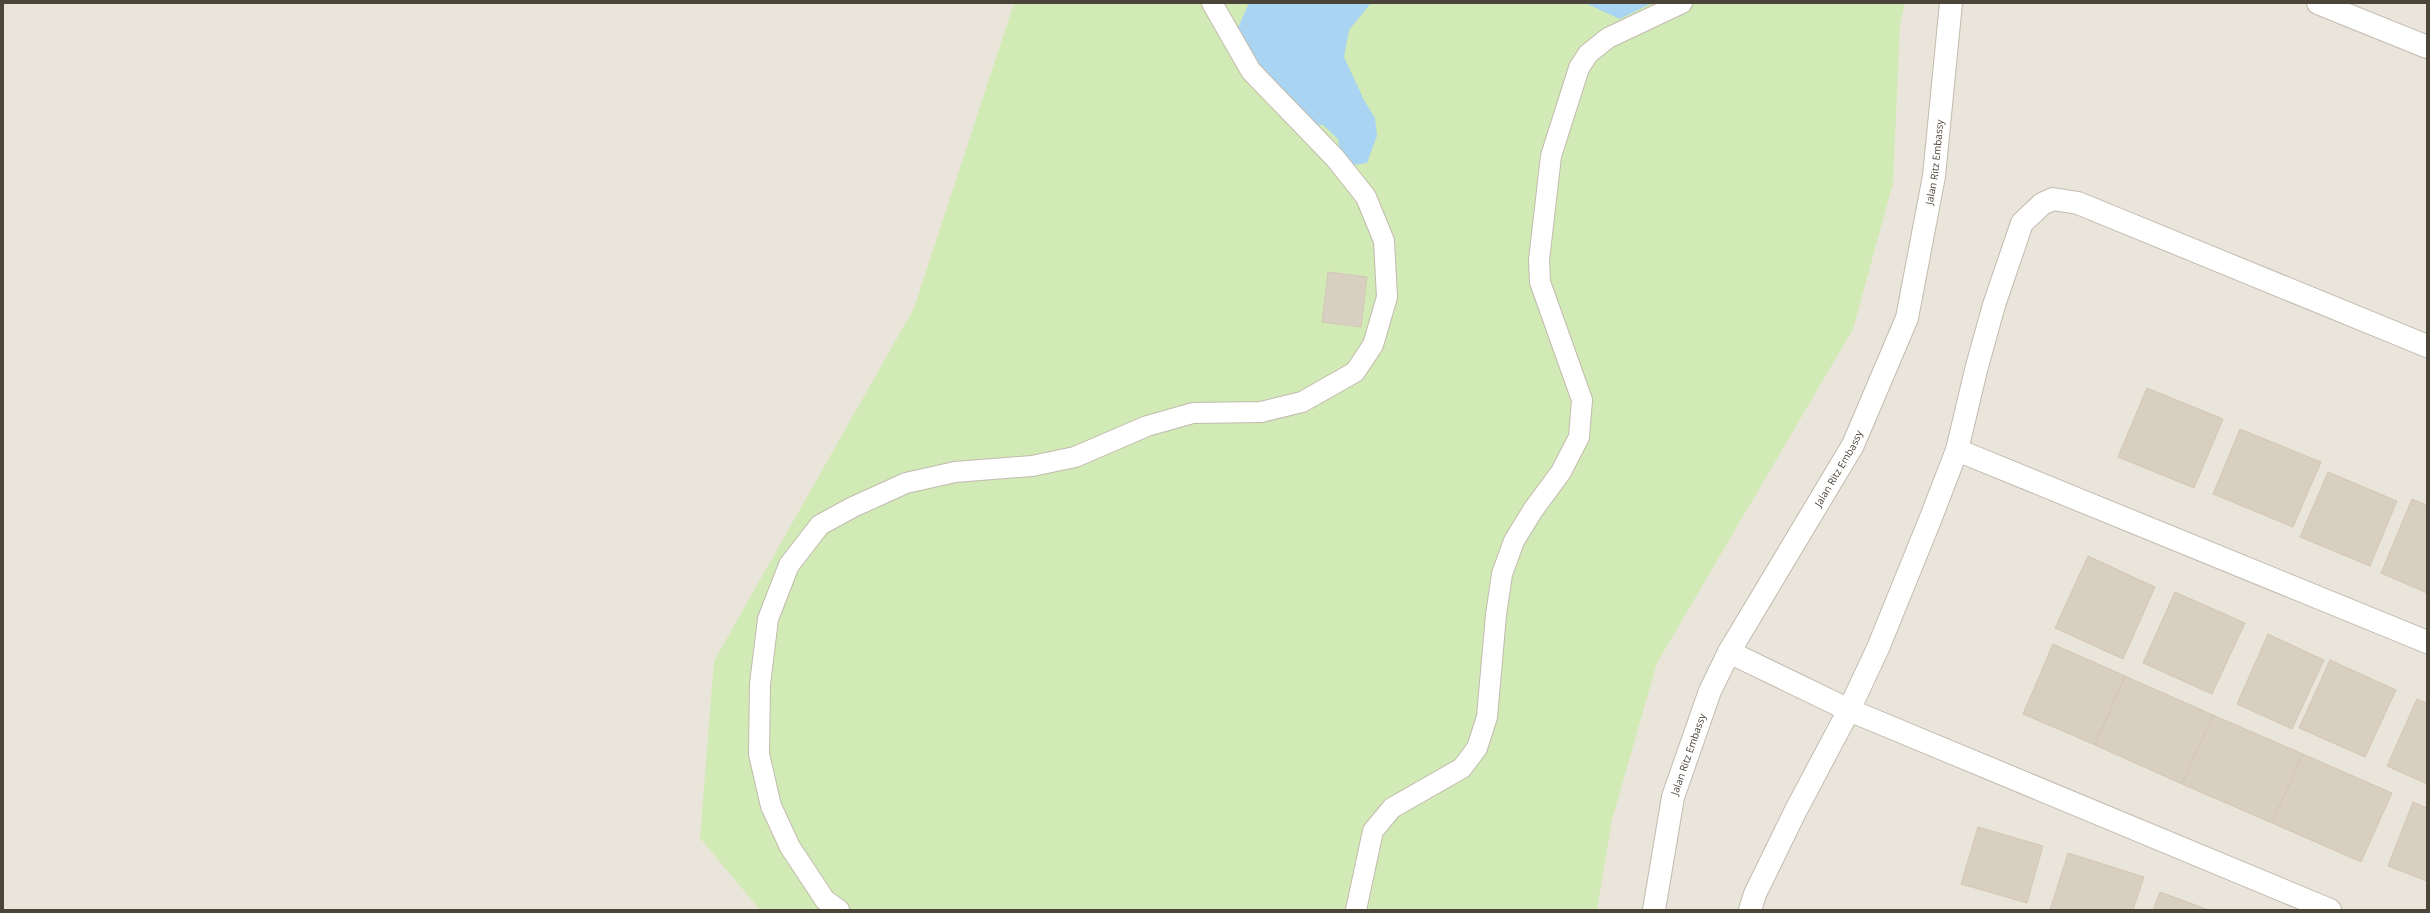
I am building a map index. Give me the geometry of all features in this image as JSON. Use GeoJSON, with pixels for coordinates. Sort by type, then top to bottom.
{"type":"FeatureCollection","features":[{"type":"Feature","properties":{"kind":"street","name":"Jalan Ritz Embassy"},"geometry":{"type":"LineString","coordinates":[[1654,910],[1673,797],[1710,691],[1729,652],[1853,445],[1907,318],[1934,176],[1951,3]]}},
{"type":"Feature","properties":{"kind":"street"},"geometry":{"type":"LineString","coordinates":[[2318,3],[2427,47]]}},
{"type":"Feature","properties":{"kind":"street"},"geometry":{"type":"LineString","coordinates":[[1750,910],[1755,894],[1795,812],[1849,710],[1878,648],[1957,450],[1976,370],[2011,252],[2022,223],[2042,204],[2053,199],[2078,203],[2427,346]]}},
{"type":"Feature","properties":{"kind":"street"},"geometry":{"type":"LineString","coordinates":[[1957,450],[2427,642]]}},
{"type":"Feature","properties":{"kind":"street"},"geometry":{"type":"LineString","coordinates":[[1729,652],[1849,710],[2330,910]]}},
{"type":"Feature","properties":{"kind":"lane"},"geometry":{"type":"LineString","coordinates":[[839,910],[825,900],[790,847],[771,806],[759,754],[760,684],[768,619],[789,565],[820,525],[853,507],[906,483],[955,472],[1032,466],[1075,457],[1147,426],[1193,413],[1261,412],[1302,402],[1355,372],[1373,344],[1387,296],[1384,241],[1366,197],[1335,158],[1251,71],[1212,3]]}},
{"type":"Feature","properties":{"kind":"lane"},"geometry":{"type":"LineString","coordinates":[[1356,910],[1373,831],[1392,808],[1462,768],[1477,748],[1487,718],[1496,615],[1502,574],[1514,541],[1533,510],[1561,472],[1579,437],[1582,400],[1540,282],[1539,260],[1551,156],[1579,68],[1588,54],[1608,38],[1682,3]]}},
{"type":"Feature","properties":{"kind":"shaded area"},"geometry":{"type":"Polygon","coordinates":[[[3,3],[2427,3],[2427,910],[3,910],[3,3]]]}},
{"type":"Feature","properties":{"kind":"green space"},"geometry":{"type":"Polygon","coordinates":[[[1014,3],[1905,3],[1900,25],[1893,183],[1853,329],[1657,663],[1612,820],[1597,910],[760,910],[700,838],[714,661],[914,308],[1014,3]]]}},
{"type":"Feature","properties":{"kind":"water"},"geometry":{"type":"Polygon","coordinates":[[[1249,3],[1371,3],[1349,30],[1344,57],[1364,100],[1375,118],[1377,136],[1367,163],[1353,165],[1341,156],[1338,139],[1323,125],[1304,123],[1278,100],[1237,30],[1249,3]]]}},
{"type":"Feature","properties":{"kind":"water"},"geometry":{"type":"Polygon","coordinates":[[[1585,3],[1652,3],[1620,19],[1585,3]]]}},
{"type":"Feature","properties":{"kind":"building"},"geometry":{"type":"Polygon","coordinates":[[[1328,272],[1367,277],[1361,327],[1322,322],[1328,272]]]}},
{"type":"Feature","properties":{"kind":"building"},"geometry":{"type":"Polygon","coordinates":[[[2147,388],[2223,419],[2194,488],[2118,457],[2147,388]]]}},
{"type":"Feature","properties":{"kind":"building"},"geometry":{"type":"Polygon","coordinates":[[[2240,429],[2321,462],[2293,527],[2213,494],[2240,429]]]}},
{"type":"Feature","properties":{"kind":"building"},"geometry":{"type":"Polygon","coordinates":[[[2328,472],[2397,501],[2370,566],[2300,537],[2328,472]]]}},
{"type":"Feature","properties":{"kind":"building"},"geometry":{"type":"Polygon","coordinates":[[[2412,499],[2427,505],[2427,593],[2381,573],[2412,499]]]}},
{"type":"Feature","properties":{"kind":"building"},"geometry":{"type":"Polygon","coordinates":[[[2088,556],[2155,587],[2123,659],[2055,628],[2088,556]]]}},
{"type":"Feature","properties":{"kind":"building"},"geometry":{"type":"Polygon","coordinates":[[[2175,592],[2245,623],[2212,694],[2143,663],[2175,592]]]}},
{"type":"Feature","properties":{"kind":"building"},"geometry":{"type":"Polygon","coordinates":[[[2268,634],[2324,660],[2292,729],[2237,704],[2268,634]]]}},
{"type":"Feature","properties":{"kind":"building"},"geometry":{"type":"Polygon","coordinates":[[[2053,644],[2125,676],[2095,745],[2023,714],[2053,644]]]}},
{"type":"Feature","properties":{"kind":"building"},"geometry":{"type":"Polygon","coordinates":[[[2330,660],[2396,690],[2365,757],[2299,728],[2330,660]]]}},
{"type":"Feature","properties":{"kind":"building"},"geometry":{"type":"Polygon","coordinates":[[[2125,676],[2213,715],[2182,784],[2095,745],[2125,676]]]}},
{"type":"Feature","properties":{"kind":"building"},"geometry":{"type":"Polygon","coordinates":[[[2417,699],[2427,703],[2427,784],[2387,766],[2417,699]]]}},
{"type":"Feature","properties":{"kind":"building"},"geometry":{"type":"Polygon","coordinates":[[[2213,715],[2303,754],[2272,823],[2182,784],[2213,715]]]}},
{"type":"Feature","properties":{"kind":"building"},"geometry":{"type":"Polygon","coordinates":[[[2303,754],[2392,793],[2361,862],[2272,823],[2303,754]]]}},
{"type":"Feature","properties":{"kind":"building"},"geometry":{"type":"Polygon","coordinates":[[[2413,802],[2427,808],[2427,881],[2388,866],[2413,802]]]}},
{"type":"Feature","properties":{"kind":"building"},"geometry":{"type":"Polygon","coordinates":[[[1978,827],[2043,846],[2027,903],[1961,884],[1978,827]]]}},
{"type":"Feature","properties":{"kind":"building"},"geometry":{"type":"Polygon","coordinates":[[[2068,853],[2144,877],[2133,910],[2050,910],[2068,853]]]}},
{"type":"Feature","properties":{"kind":"building"},"geometry":{"type":"Polygon","coordinates":[[[2160,892],[2209,910],[2153,910],[2160,892]]]}}]}
